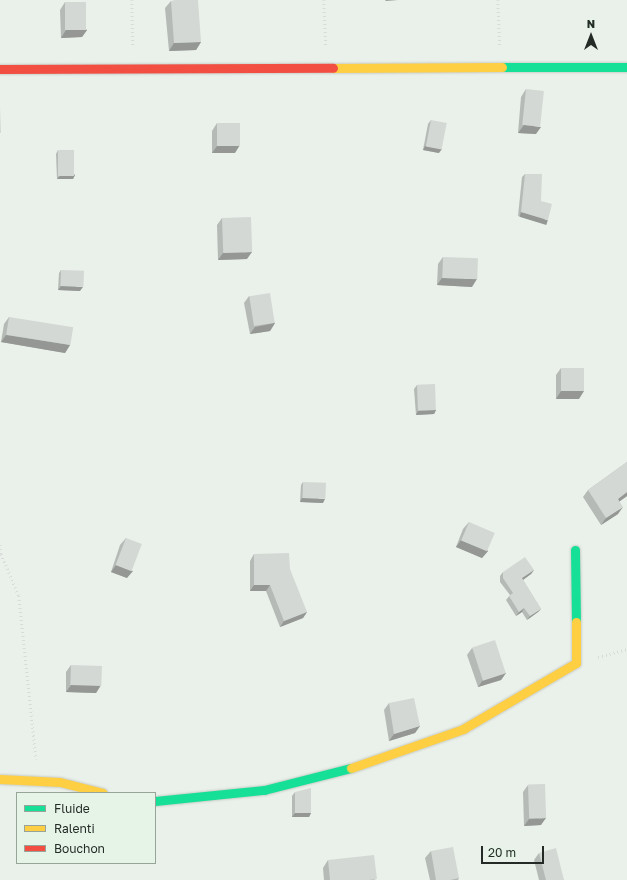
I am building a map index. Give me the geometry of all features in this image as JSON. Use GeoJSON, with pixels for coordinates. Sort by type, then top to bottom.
{"type":"FeatureCollection","features":[{"type":"Feature","properties":{"kind":"street"},"geometry":{"type":"LineString","coordinates":[[0,69],[627,67]]}},
{"type":"Feature","properties":{"kind":"street"},"geometry":{"type":"LineString","coordinates":[[156,801],[264,790],[361,766],[463,729],[576,663],[575,550]]}},
{"type":"Feature","properties":{"kind":"street"},"geometry":{"type":"LineString","coordinates":[[0,779],[60,782],[99,792]]}},
{"type":"Feature","properties":{"kind":"path"},"geometry":{"type":"LineString","coordinates":[[132,0],[133,68]]}},
{"type":"Feature","properties":{"kind":"path"},"geometry":{"type":"LineString","coordinates":[[324,0],[327,67]]}},
{"type":"Feature","properties":{"kind":"path"},"geometry":{"type":"LineString","coordinates":[[498,0],[501,67]]}},
{"type":"Feature","properties":{"kind":"path"},"geometry":{"type":"LineString","coordinates":[[0,545],[1,554],[19,596],[37,763]]}},
{"type":"Feature","properties":{"kind":"path"},"geometry":{"type":"LineString","coordinates":[[576,663],[627,649]]}},
{"type":"Feature","properties":{"kind":"building"},"geometry":{"type":"Polygon","coordinates":[[[198,0],[201,42],[174,43],[171,1],[198,0]]]}},
{"type":"Feature","properties":{"kind":"building"},"geometry":{"type":"Polygon","coordinates":[[[65,2],[86,2],[86,30],[65,30],[65,2]]]}},
{"type":"Feature","properties":{"kind":"building"},"geometry":{"type":"Polygon","coordinates":[[[526,89],[544,91],[540,127],[522,125],[526,89]]]}},
{"type":"Feature","properties":{"kind":"building"},"geometry":{"type":"Polygon","coordinates":[[[0,107],[1,133],[0,133],[0,107]]]}},
{"type":"Feature","properties":{"kind":"building"},"geometry":{"type":"Polygon","coordinates":[[[431,120],[447,123],[442,150],[426,147],[431,120]]]}},
{"type":"Feature","properties":{"kind":"building"},"geometry":{"type":"Polygon","coordinates":[[[217,123],[240,123],[240,146],[217,146],[217,123]]]}},
{"type":"Feature","properties":{"kind":"building"},"geometry":{"type":"Polygon","coordinates":[[[58,150],[74,150],[74,176],[58,176],[58,150]]]}},
{"type":"Feature","properties":{"kind":"building"},"geometry":{"type":"Polygon","coordinates":[[[525,174],[542,174],[541,201],[552,204],[548,220],[521,212],[525,174]]]}},
{"type":"Feature","properties":{"kind":"building"},"geometry":{"type":"Polygon","coordinates":[[[251,217],[252,252],[223,253],[222,218],[251,217]]]}},
{"type":"Feature","properties":{"kind":"building"},"geometry":{"type":"Polygon","coordinates":[[[443,257],[478,258],[477,279],[442,278],[443,257]]]}},
{"type":"Feature","properties":{"kind":"building"},"geometry":{"type":"Polygon","coordinates":[[[61,270],[84,271],[83,287],[60,286],[61,270]]]}},
{"type":"Feature","properties":{"kind":"building"},"geometry":{"type":"Polygon","coordinates":[[[270,293],[275,323],[254,326],[249,296],[270,293]]]}},
{"type":"Feature","properties":{"kind":"building"},"geometry":{"type":"Polygon","coordinates":[[[9,317],[73,327],[70,345],[6,335],[9,317]]]}},
{"type":"Feature","properties":{"kind":"building"},"geometry":{"type":"Polygon","coordinates":[[[561,368],[584,368],[584,391],[561,391],[561,368]]]}},
{"type":"Feature","properties":{"kind":"building"},"geometry":{"type":"Polygon","coordinates":[[[435,384],[436,410],[418,411],[417,385],[435,384]]]}},
{"type":"Feature","properties":{"kind":"building"},"geometry":{"type":"Polygon","coordinates":[[[627,462],[627,492],[618,499],[623,507],[606,518],[588,490],[627,462]]]}},
{"type":"Feature","properties":{"kind":"building"},"geometry":{"type":"Polygon","coordinates":[[[303,482],[326,483],[325,499],[302,498],[303,482]]]}},
{"type":"Feature","properties":{"kind":"building"},"geometry":{"type":"Polygon","coordinates":[[[469,522],[495,533],[487,551],[461,540],[469,522]]]}},
{"type":"Feature","properties":{"kind":"building"},"geometry":{"type":"Polygon","coordinates":[[[126,538],[142,544],[131,571],[116,565],[126,538]]]}},
{"type":"Feature","properties":{"kind":"building"},"geometry":{"type":"Polygon","coordinates":[[[289,553],[290,569],[307,612],[284,621],[270,585],[254,585],[254,554],[289,553]]]}},
{"type":"Feature","properties":{"kind":"building"},"geometry":{"type":"Polygon","coordinates":[[[525,557],[534,570],[522,578],[541,609],[530,616],[524,608],[519,612],[509,596],[513,593],[503,578],[503,572],[525,557]]]}},
{"type":"Feature","properties":{"kind":"building"},"geometry":{"type":"Polygon","coordinates":[[[495,640],[506,673],[483,681],[472,647],[495,640]]]}},
{"type":"Feature","properties":{"kind":"building"},"geometry":{"type":"Polygon","coordinates":[[[71,665],[102,666],[101,686],[70,685],[71,665]]]}},
{"type":"Feature","properties":{"kind":"building"},"geometry":{"type":"Polygon","coordinates":[[[414,698],[420,726],[394,734],[389,703],[414,698]]]}},
{"type":"Feature","properties":{"kind":"building"},"geometry":{"type":"Polygon","coordinates":[[[545,784],[546,818],[529,819],[528,785],[545,784]]]}},
{"type":"Feature","properties":{"kind":"building"},"geometry":{"type":"Polygon","coordinates":[[[311,788],[311,813],[295,813],[295,792],[311,788]]]}},
{"type":"Feature","properties":{"kind":"building"},"geometry":{"type":"Polygon","coordinates":[[[453,847],[459,878],[450,880],[436,880],[431,851],[453,847]]]}},
{"type":"Feature","properties":{"kind":"building"},"geometry":{"type":"Polygon","coordinates":[[[556,848],[564,880],[546,880],[539,853],[556,848]]]}},
{"type":"Feature","properties":{"kind":"building"},"geometry":{"type":"Polygon","coordinates":[[[374,855],[377,879],[330,880],[328,860],[374,855]]]}},
{"type":"Feature","properties":{"kind":"traffic: fast"},"geometry":{"type":"LineString","coordinates":[[502,67],[627,67]]}},
{"type":"Feature","properties":{"kind":"traffic: fast"},"geometry":{"type":"LineString","coordinates":[[575,550],[576,622]]}},
{"type":"Feature","properties":{"kind":"traffic: fast"},"geometry":{"type":"LineString","coordinates":[[156,801],[264,790],[351,768]]}},
{"type":"Feature","properties":{"kind":"traffic: slow"},"geometry":{"type":"LineString","coordinates":[[333,68],[502,67]]}},
{"type":"Feature","properties":{"kind":"traffic: slow"},"geometry":{"type":"LineString","coordinates":[[351,768],[463,729],[576,663],[576,622]]}},
{"type":"Feature","properties":{"kind":"traffic: slow"},"geometry":{"type":"LineString","coordinates":[[0,779],[60,782],[99,792]]}},
{"type":"Feature","properties":{"kind":"traffic: jam"},"geometry":{"type":"LineString","coordinates":[[0,69],[333,68]]}}]}
